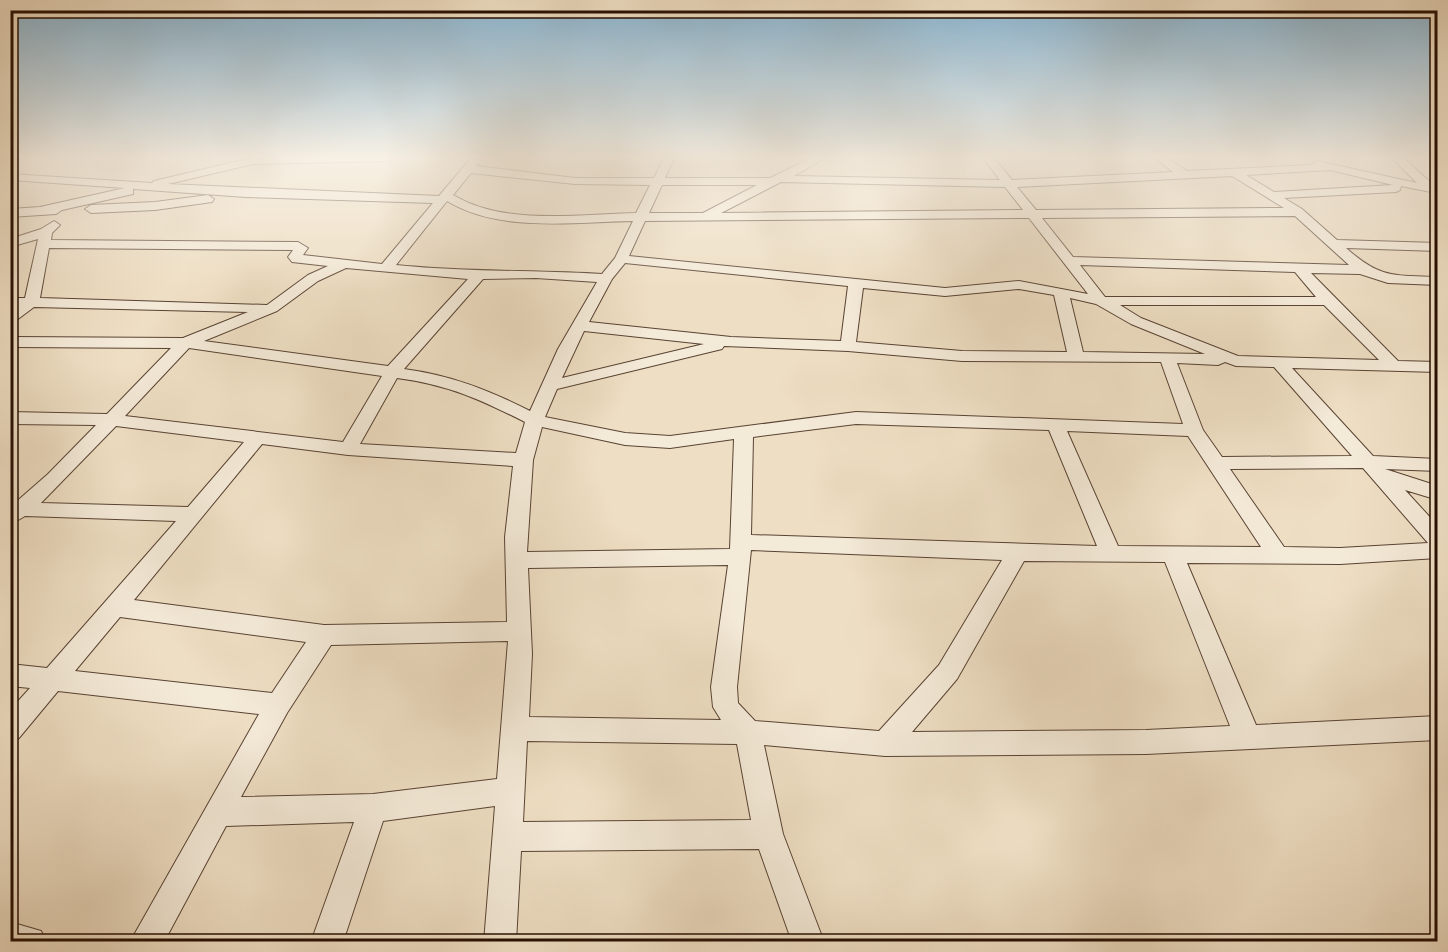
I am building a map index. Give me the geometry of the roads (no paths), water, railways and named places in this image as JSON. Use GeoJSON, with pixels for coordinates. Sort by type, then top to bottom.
{"type":"FeatureCollection","features":[{"type":"Feature","properties":{"kind":"street"},"geometry":{"type":"LineString","coordinates":[[44,210],[77,202]]}},
{"type":"Feature","properties":{"kind":"street"},"geometry":{"type":"LineString","coordinates":[[10,213],[155,206],[180,202]]}},
{"type":"Feature","properties":{"kind":"street"},"geometry":{"type":"LineString","coordinates":[[385,269],[439,202]]}},
{"type":"Feature","properties":{"kind":"street"},"geometry":{"type":"LineString","coordinates":[[454,202],[473,210],[512,217],[1036,216],[1298,212]]}},
{"type":"Feature","properties":{"kind":"street"},"geometry":{"type":"LineString","coordinates":[[500,942],[520,654],[516,537],[523,460],[535,420],[549,386],[606,278],[621,260],[646,202]]}},
{"type":"Feature","properties":{"kind":"street"},"geometry":{"type":"LineString","coordinates":[[704,217],[734,202]]}},
{"type":"Feature","properties":{"kind":"street"},"geometry":{"type":"LineString","coordinates":[[1025,202],[1101,301],[1136,321],[1236,361]]}},
{"type":"Feature","properties":{"kind":"street"},"geometry":{"type":"LineString","coordinates":[[1286,202],[1362,270]]}},
{"type":"Feature","properties":{"kind":"street"},"geometry":{"type":"LineString","coordinates":[[10,321],[32,301],[45,238],[76,209]]}},
{"type":"Feature","properties":{"kind":"street"},"geometry":{"type":"LineString","coordinates":[[10,243],[45,238],[298,246],[301,248],[295,257],[297,259],[385,269],[479,275],[536,274],[606,278]]}},
{"type":"Feature","properties":{"kind":"street"},"geometry":{"type":"LineString","coordinates":[[1334,244],[1437,247]]}},
{"type":"Feature","properties":{"kind":"street"},"geometry":{"type":"LineString","coordinates":[[621,260],[945,292],[1019,285],[1101,301],[1328,301]]}},
{"type":"Feature","properties":{"kind":"street"},"geometry":{"type":"LineString","coordinates":[[1071,261],[1362,270],[1388,279],[1437,281]]}},
{"type":"Feature","properties":{"kind":"street"},"geometry":{"type":"LineString","coordinates":[[14,512],[55,478],[185,343],[272,308],[312,278],[344,264]]}},
{"type":"Feature","properties":{"kind":"street"},"geometry":{"type":"LineString","coordinates":[[1298,267],[1328,301],[1394,366]]}},
{"type":"Feature","properties":{"kind":"street"},"geometry":{"type":"LineString","coordinates":[[348,449],[392,372],[479,275]]}},
{"type":"Feature","properties":{"kind":"street"},"geometry":{"type":"LineString","coordinates":[[848,346],[856,283]]}},
{"type":"Feature","properties":{"kind":"street"},"geometry":{"type":"LineString","coordinates":[[1061,292],[1076,357]]}},
{"type":"Feature","properties":{"kind":"street"},"geometry":{"type":"LineString","coordinates":[[10,302],[272,308]]}},
{"type":"Feature","properties":{"kind":"street"},"geometry":{"type":"LineString","coordinates":[[579,326],[731,342],[848,346],[962,356],[1167,357],[1437,367]]}},
{"type":"Feature","properties":{"kind":"street"},"geometry":{"type":"LineString","coordinates":[[10,342],[185,343],[392,372],[454,382],[535,420],[645,441],[670,442],[744,430],[856,418],[1194,430]]}},
{"type":"Feature","properties":{"kind":"street"},"geometry":{"type":"LineString","coordinates":[[549,386],[731,342]]}},
{"type":"Feature","properties":{"kind":"street"},"geometry":{"type":"LineString","coordinates":[[1167,357],[1194,430],[1278,556]]}},
{"type":"Feature","properties":{"kind":"street"},"geometry":{"type":"LineString","coordinates":[[1278,362],[1437,540]]}},
{"type":"Feature","properties":{"kind":"street"},"geometry":{"type":"LineString","coordinates":[[10,418],[110,420],[257,440],[348,449],[523,460]]}},
{"type":"Feature","properties":{"kind":"street"},"geometry":{"type":"LineString","coordinates":[[1054,424],[1111,554]]}},
{"type":"Feature","properties":{"kind":"street"},"geometry":{"type":"LineString","coordinates":[[744,430],[740,549],[724,687],[726,707],[748,732],[768,834],[808,942]]}},
{"type":"Feature","properties":{"kind":"street"},"geometry":{"type":"LineString","coordinates":[[10,730],[257,440]]}},
{"type":"Feature","properties":{"kind":"street"},"geometry":{"type":"LineString","coordinates":[[1216,463],[1367,462],[1437,465]]}},
{"type":"Feature","properties":{"kind":"street"},"geometry":{"type":"LineString","coordinates":[[1382,477],[1437,493]]}},
{"type":"Feature","properties":{"kind":"street"},"geometry":{"type":"LineString","coordinates":[[14,512],[194,514]]}},
{"type":"Feature","properties":{"kind":"street"},"geometry":{"type":"LineString","coordinates":[[517,560],[740,549],[1278,556],[1340,556],[1437,550]]}},
{"type":"Feature","properties":{"kind":"street"},"geometry":{"type":"LineString","coordinates":[[885,744],[948,672],[1018,553]]}},
{"type":"Feature","properties":{"kind":"street"},"geometry":{"type":"LineString","coordinates":[[1173,555],[1248,737]]}},
{"type":"Feature","properties":{"kind":"street"},"geometry":{"type":"LineString","coordinates":[[116,607],[324,634],[519,631]]}},
{"type":"Feature","properties":{"kind":"street"},"geometry":{"type":"LineString","coordinates":[[146,942],[278,705],[324,634]]}},
{"type":"Feature","properties":{"kind":"street"},"geometry":{"type":"LineString","coordinates":[[10,675],[278,705]]}},
{"type":"Feature","properties":{"kind":"street"},"geometry":{"type":"LineString","coordinates":[[514,729],[748,732],[885,744],[1146,742],[1437,728]]}},
{"type":"Feature","properties":{"kind":"street"},"geometry":{"type":"LineString","coordinates":[[218,812],[373,808],[511,791]]}},
{"type":"Feature","properties":{"kind":"street"},"geometry":{"type":"LineString","coordinates":[[327,942],[373,808]]}},
{"type":"Feature","properties":{"kind":"street"},"geometry":{"type":"LineString","coordinates":[[508,837],[768,834]]}},
{"type":"Feature","properties":{"kind":"street"},"geometry":{"type":"LineString","coordinates":[[10,938],[30,942]]}}]}
